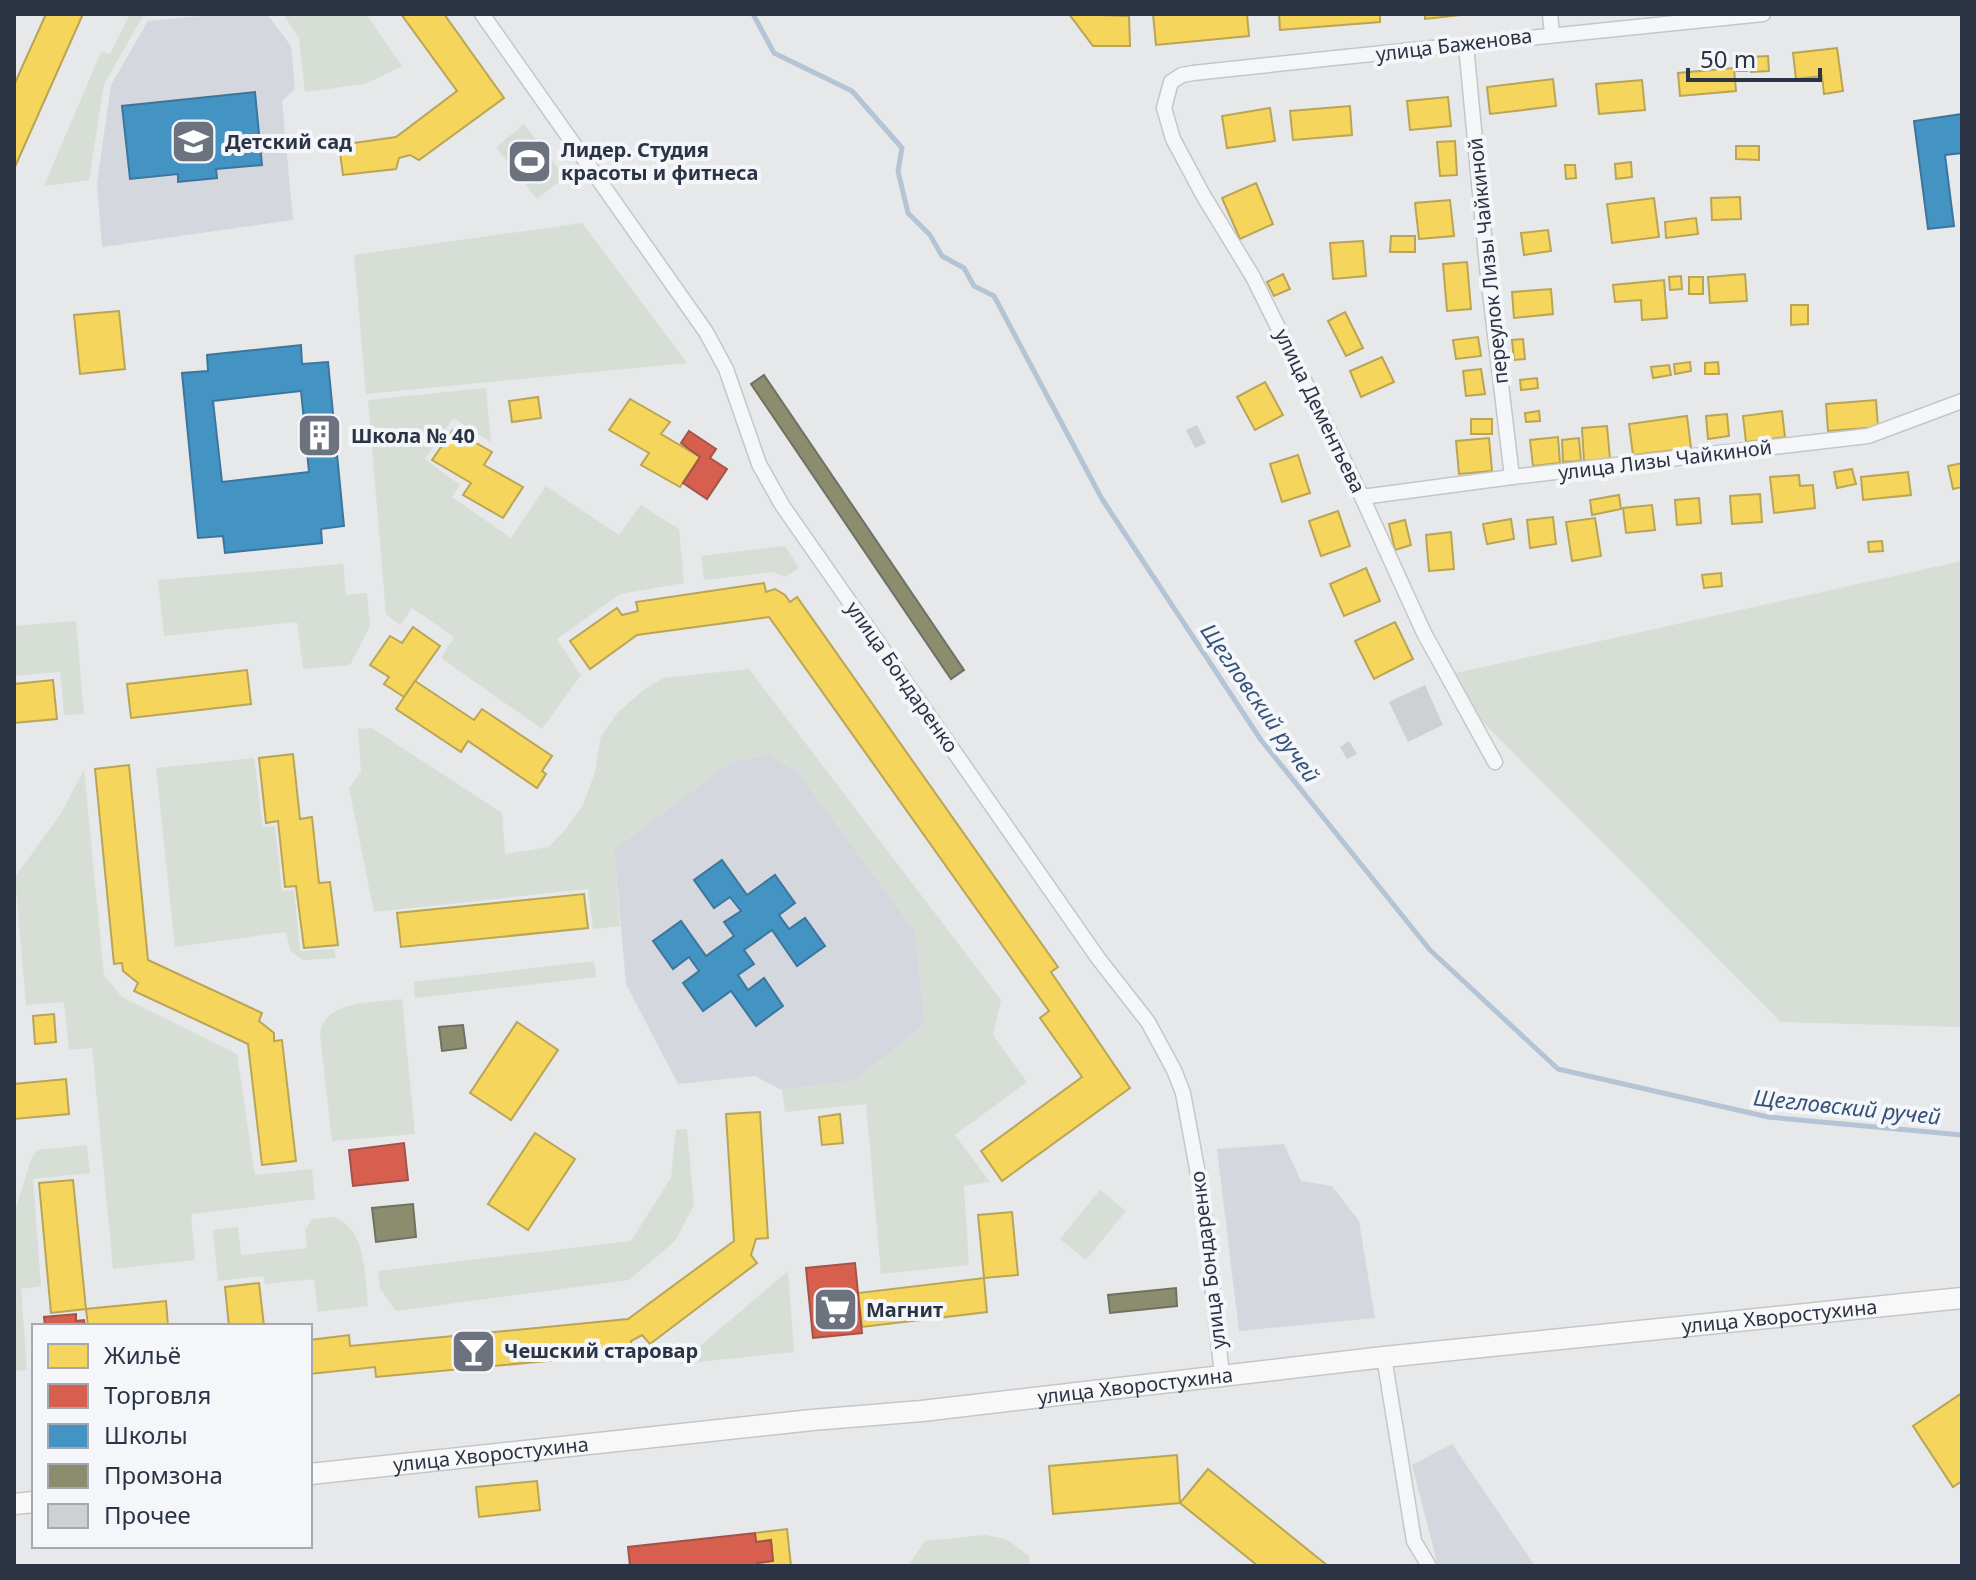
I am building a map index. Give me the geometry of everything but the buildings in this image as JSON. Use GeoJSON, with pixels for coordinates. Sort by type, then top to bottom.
{"type":"FeatureCollection","features":[{"type":"Feature","properties":{"kind":"street","name":"улица Бондаренко"},"geometry":{"type":"LineString","coordinates":[[482,14],[706,332],[726,369],[759,464],[782,505],[1098,958],[1148,1022],[1174,1070],[1188,1111],[1203,1201],[1222,1375]]}},
{"type":"Feature","properties":{"kind":"street"},"geometry":{"type":"LineString","coordinates":[[1550,14],[1552,34]]}},
{"type":"Feature","properties":{"kind":"street","name":"улица Баженова"},"geometry":{"type":"LineString","coordinates":[[1193,73],[1763,14]]}},
{"type":"Feature","properties":{"kind":"street","name":"переулок Лизы Чайкиной"},"geometry":{"type":"LineString","coordinates":[[1466,45],[1487,267],[1512,477]]}},
{"type":"Feature","properties":{"kind":"street","name":"улица Дементьева"},"geometry":{"type":"LineString","coordinates":[[1193,73],[1171,82],[1164,108],[1173,139],[1253,277],[1362,497],[1424,633],[1495,762]]}},
{"type":"Feature","properties":{"kind":"street","name":"улица Лизы Чайкиной"},"geometry":{"type":"LineString","coordinates":[[1362,497],[1868,436],[1962,401]]}},
{"type":"Feature","properties":{"kind":"street","name":"улица Хворостухина"},"geometry":{"type":"LineString","coordinates":[[312,1474],[930,1410],[1384,1357],[1962,1298]]}},
{"type":"Feature","properties":{"kind":"street"},"geometry":{"type":"LineString","coordinates":[[1384,1357],[1414,1541],[1429,1566]]}},
{"type":"Feature","properties":{"kind":"shaded area"},"geometry":{"type":"Polygon","coordinates":[[[130,14],[144,14],[104,84],[89,180],[44,186],[101,52],[110,54],[130,14]]]}},
{"type":"Feature","properties":{"kind":"shaded area","name":"Детский сад"},"geometry":{"type":"Polygon","coordinates":[[[220,14],[267,14],[291,46],[295,89],[282,101],[293,220],[102,247],[97,183],[111,85],[148,21],[220,14]]]}},
{"type":"Feature","properties":{"kind":"shaded area"},"geometry":{"type":"Polygon","coordinates":[[[283,14],[366,14],[402,66],[365,84],[305,92],[299,38],[283,14]]]}},
{"type":"Feature","properties":{"kind":"shaded area","name":"Лидер. Студия красоты и фитнеса"},"geometry":{"type":"Polygon","coordinates":[[[524,124],[565,177],[537,199],[496,147],[524,124]]]}},
{"type":"Feature","properties":{"kind":"shaded area"},"geometry":{"type":"Polygon","coordinates":[[[582,223],[687,363],[366,394],[354,255],[582,223]]]}},
{"type":"Feature","properties":{"kind":"shaded area"},"geometry":{"type":"Polygon","coordinates":[[[486,388],[491,442],[453,418],[425,459],[460,485],[452,497],[511,538],[546,486],[619,535],[641,505],[679,529],[684,583],[620,594],[557,639],[581,675],[542,729],[441,658],[454,637],[412,608],[400,625],[386,614],[368,400],[486,388]]]}},
{"type":"Feature","properties":{"kind":"shaded area"},"geometry":{"type":"Polygon","coordinates":[[[785,546],[799,568],[785,577],[774,572],[704,580],[701,556],[785,546]]]}},
{"type":"Feature","properties":{"kind":"shaded area"},"geometry":{"type":"Polygon","coordinates":[[[1962,561],[1962,1027],[1781,1022],[1438,677],[1962,561]]]}},
{"type":"Feature","properties":{"kind":"shaded area"},"geometry":{"type":"Polygon","coordinates":[[[343,564],[346,595],[367,593],[370,626],[350,665],[303,669],[297,622],[164,636],[158,580],[343,564]]]}},
{"type":"Feature","properties":{"kind":"shaded area"},"geometry":{"type":"Polygon","coordinates":[[[76,621],[84,714],[64,715],[60,672],[14,676],[14,626],[76,621]]]}},
{"type":"Feature","properties":{"kind":"shaded area"},"geometry":{"type":"Polygon","coordinates":[[[749,669],[1001,1000],[993,1035],[1027,1082],[955,1135],[990,1182],[964,1186],[969,1265],[881,1274],[866,1104],[785,1112],[782,1090],[856,1080],[925,1024],[915,931],[798,772],[769,755],[731,762],[614,849],[620,926],[593,929],[588,889],[374,912],[349,788],[361,772],[358,729],[372,728],[502,813],[505,854],[549,847],[565,830],[583,805],[595,772],[601,736],[618,712],[645,689],[663,678],[749,669]]]}},
{"type":"Feature","properties":{"kind":"shaded area"},"geometry":{"type":"Polygon","coordinates":[[[769,755],[798,772],[915,931],[925,1024],[856,1080],[782,1090],[755,1076],[678,1084],[626,984],[614,849],[731,762],[769,755]]]}},
{"type":"Feature","properties":{"kind":"shaded area"},"geometry":{"type":"Polygon","coordinates":[[[254,758],[263,827],[275,826],[282,891],[294,890],[300,951],[334,949],[336,958],[303,960],[290,950],[286,932],[175,947],[156,768],[254,758]]]}},
{"type":"Feature","properties":{"kind":"shaded area"},"geometry":{"type":"Polygon","coordinates":[[[84,770],[104,975],[122,997],[237,1054],[255,1175],[312,1169],[315,1199],[191,1214],[195,1260],[113,1269],[92,1048],[69,1050],[64,1002],[26,1005],[15,877],[60,815],[84,770]]]}},
{"type":"Feature","properties":{"kind":"shaded area"},"geometry":{"type":"Polygon","coordinates":[[[594,961],[596,977],[415,998],[414,982],[594,961]]]}},
{"type":"Feature","properties":{"kind":"shaded area"},"geometry":{"type":"Polygon","coordinates":[[[402,999],[415,1134],[332,1141],[320,1033],[324,1022],[341,1008],[402,999]]]}},
{"type":"Feature","properties":{"kind":"shaded area"},"geometry":{"type":"Polygon","coordinates":[[[687,1129],[694,1205],[675,1241],[629,1280],[396,1311],[380,1288],[378,1271],[631,1241],[671,1178],[676,1130],[687,1129]]]}},
{"type":"Feature","properties":{"kind":"shaded area"},"geometry":{"type":"Polygon","coordinates":[[[1284,1144],[1301,1181],[1332,1186],[1359,1221],[1375,1318],[1239,1331],[1217,1149],[1284,1144]]]}},
{"type":"Feature","properties":{"kind":"shaded area"},"geometry":{"type":"Polygon","coordinates":[[[87,1145],[90,1173],[33,1179],[41,1286],[21,1289],[27,1370],[14,1371],[14,1214],[31,1160],[37,1150],[87,1145]]]}},
{"type":"Feature","properties":{"kind":"shaded area"},"geometry":{"type":"Polygon","coordinates":[[[1100,1190],[1126,1211],[1086,1260],[1060,1239],[1100,1190]]]}},
{"type":"Feature","properties":{"kind":"shaded area"},"geometry":{"type":"Polygon","coordinates":[[[334,1217],[345,1223],[359,1243],[368,1306],[318,1312],[314,1279],[265,1284],[264,1276],[218,1281],[213,1230],[238,1227],[241,1255],[307,1248],[305,1230],[312,1219],[334,1217]]]}},
{"type":"Feature","properties":{"kind":"shaded area"},"geometry":{"type":"Polygon","coordinates":[[[788,1271],[794,1352],[679,1364],[788,1271]]]}},
{"type":"Feature","properties":{"kind":"shaded area"},"geometry":{"type":"Polygon","coordinates":[[[1452,1444],[1535,1566],[1438,1566],[1412,1465],[1452,1444]]]}},
{"type":"Feature","properties":{"kind":"shaded area"},"geometry":{"type":"Polygon","coordinates":[[[985,1535],[1006,1539],[1029,1556],[1030,1566],[908,1566],[925,1541],[985,1535]]]}},
{"type":"Feature","properties":{"kind":"waterway","name":"Щегловский ручей"},"geometry":{"type":"LineString","coordinates":[[753,14],[774,53],[852,91],[902,148],[898,171],[908,213],[930,235],[942,256],[964,268],[974,286],[994,296],[1102,499],[1261,740],[1430,950],[1558,1069],[1768,1117],[1962,1135]]}},
{"type":"Feature","properties":{"kind":"place","name":"Детский сад"},"geometry":{"type":"Point","coordinates":[194,142]}},
{"type":"Feature","properties":{"kind":"place","name":"Лидер. Студия красоты и фитнеса"},"geometry":{"type":"Point","coordinates":[530,162]}},
{"type":"Feature","properties":{"kind":"place","name":"Школа № 40"},"geometry":{"type":"Point","coordinates":[320,436]}},
{"type":"Feature","properties":{"kind":"place","name":"Магнит"},"geometry":{"type":"Point","coordinates":[835,1310]}},
{"type":"Feature","properties":{"kind":"place","name":"Чешский старовар"},"geometry":{"type":"Point","coordinates":[473,1351]}}]}
